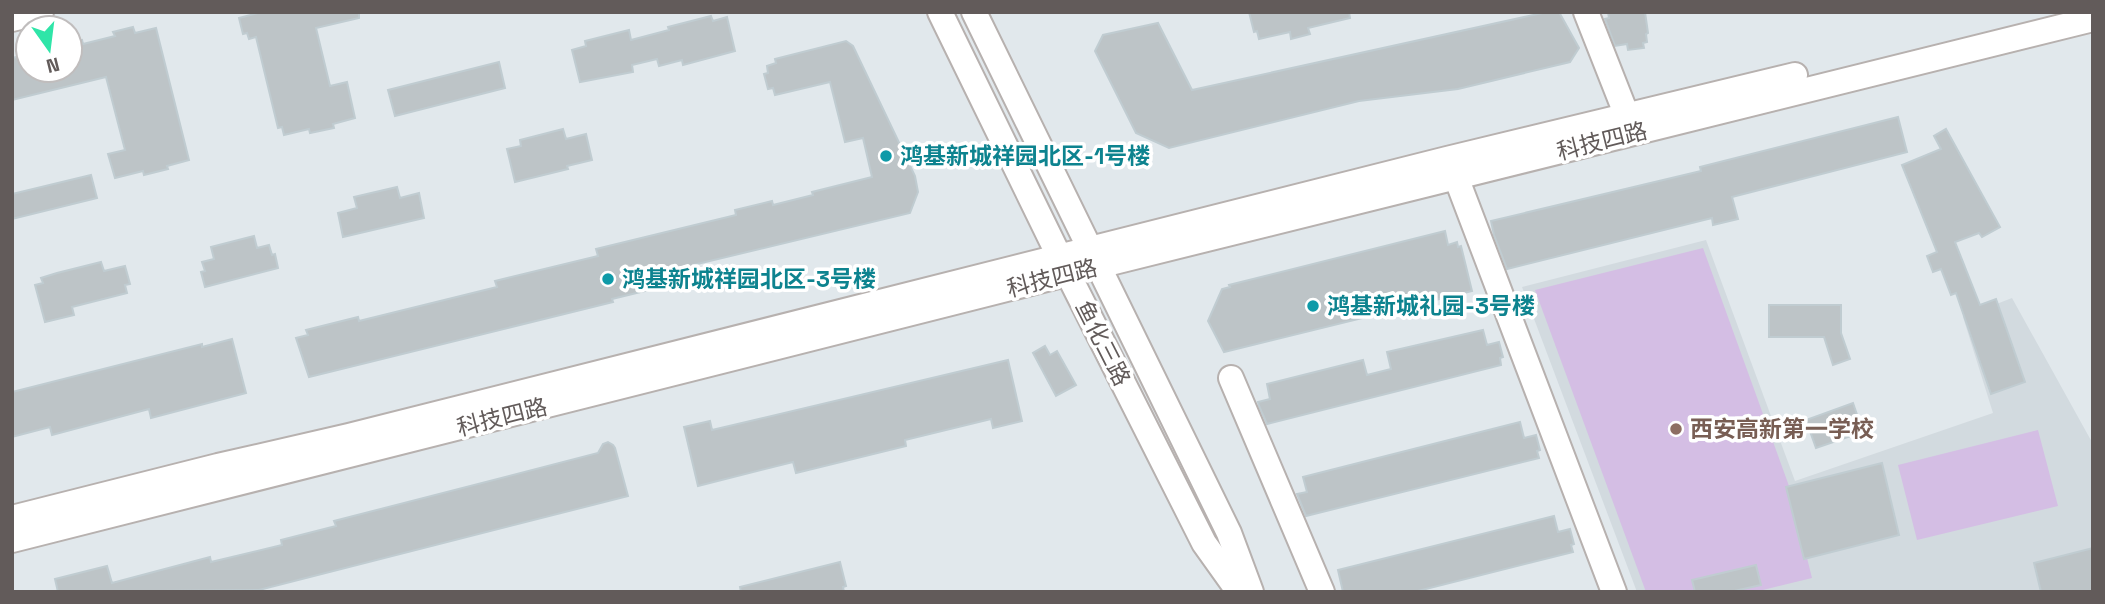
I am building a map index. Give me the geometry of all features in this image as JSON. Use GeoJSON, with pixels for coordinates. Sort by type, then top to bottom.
{"type":"FeatureCollection","features":[{"type":"Feature","properties":{"kind":"street"},"geometry":{"type":"LineString","coordinates":[[12,19],[41,12]]}},
{"type":"Feature","properties":{"kind":"street","name":"鱼化三路"},"geometry":{"type":"LineString","coordinates":[[940,12],[1204,543],[1239,592]]}},
{"type":"Feature","properties":{"kind":"street","name":"鱼化三路"},"geometry":{"type":"LineString","coordinates":[[974,12],[1229,533],[1251,592]]}},
{"type":"Feature","properties":{"kind":"street"},"geometry":{"type":"LineString","coordinates":[[1586,12],[1628,116]]}},
{"type":"Feature","properties":{"kind":"street","name":"科技四路"},"geometry":{"type":"LineString","coordinates":[[12,540],[1628,116],[2053,12]]}},
{"type":"Feature","properties":{"kind":"street","name":"科技四路"},"geometry":{"type":"LineString","coordinates":[[1093,258],[1456,177],[2093,19]]}},
{"type":"Feature","properties":{"kind":"street"},"geometry":{"type":"LineString","coordinates":[[1456,177],[1615,592]]}},
{"type":"Feature","properties":{"kind":"street","name":"科技四路"},"geometry":{"type":"LineString","coordinates":[[12,518],[218,466],[1064,266]]}},
{"type":"Feature","properties":{"kind":"street"},"geometry":{"type":"LineString","coordinates":[[1231,378],[1322,592]]}},
{"type":"Feature","properties":{"kind":"shaded area","name":"西安高新第一学校"},"geometry":{"type":"Polygon","coordinates":[[[1706,240],[1795,481],[1993,413],[1963,317],[2012,298],[2093,444],[2093,592],[1637,592],[1522,287],[1706,240]]]}},
{"type":"Feature","properties":{"kind":"shaded area"},"geometry":{"type":"Polygon","coordinates":[[[1703,248],[1789,486],[1812,578],[1755,592],[1646,592],[1535,290],[1703,248]]]}},
{"type":"Feature","properties":{"kind":"shaded area"},"geometry":{"type":"Polygon","coordinates":[[[2038,430],[2058,506],[1917,540],[1898,465],[2038,430]]]}},
{"type":"Feature","properties":{"kind":"building"},"geometry":{"type":"Polygon","coordinates":[[[262,12],[359,12],[359,18],[316,28],[330,86],[347,82],[355,118],[333,124],[334,128],[310,133],[309,129],[284,135],[282,127],[278,128],[256,37],[249,39],[247,33],[243,34],[239,18],[262,12]]]}},
{"type":"Feature","properties":{"kind":"building"},"geometry":{"type":"Polygon","coordinates":[[[1249,12],[1349,12],[1350,18],[1308,28],[1310,34],[1291,39],[1290,32],[1259,39],[1257,31],[1254,32],[1249,12]]]}},
{"type":"Feature","properties":{"kind":"building"},"geometry":{"type":"Polygon","coordinates":[[[1547,12],[1559,12],[1579,48],[1570,62],[1458,89],[1359,101],[1169,148],[1136,133],[1095,51],[1103,35],[1158,23],[1192,90],[1547,12]]]}},
{"type":"Feature","properties":{"kind":"building"},"geometry":{"type":"Polygon","coordinates":[[[1608,12],[1645,12],[1648,33],[1647,42],[1643,43],[1644,48],[1628,50],[1627,44],[1615,46],[1605,19],[1609,18],[1608,12]]]}},
{"type":"Feature","properties":{"kind":"building"},"geometry":{"type":"Polygon","coordinates":[[[711,16],[713,21],[727,17],[735,51],[683,65],[682,60],[659,66],[657,59],[632,65],[633,72],[580,82],[572,50],[586,46],[585,41],[629,30],[631,40],[711,16]]]}},
{"type":"Feature","properties":{"kind":"building"},"geometry":{"type":"Polygon","coordinates":[[[133,27],[135,33],[156,28],[189,160],[144,175],[143,171],[115,178],[108,154],[125,150],[106,77],[84,82],[84,44],[115,36],[113,32],[133,27]]]}},
{"type":"Feature","properties":{"kind":"building"},"geometry":{"type":"Polygon","coordinates":[[[846,41],[853,46],[915,176],[918,192],[910,213],[693,265],[695,273],[655,283],[657,288],[612,299],[613,302],[309,377],[296,338],[308,335],[306,330],[358,317],[359,321],[497,287],[495,281],[598,256],[596,249],[736,215],[735,210],[772,201],[773,205],[872,177],[863,138],[845,142],[830,82],[775,95],[773,88],[768,89],[764,74],[768,73],[767,66],[776,63],[775,59],[846,41]]]}},
{"type":"Feature","properties":{"kind":"building"},"geometry":{"type":"Polygon","coordinates":[[[12,58],[14,84],[77,84],[12,100],[12,58]]]}},
{"type":"Feature","properties":{"kind":"building"},"geometry":{"type":"Polygon","coordinates":[[[499,62],[505,88],[395,116],[388,90],[499,62]]]}},
{"type":"Feature","properties":{"kind":"building"},"geometry":{"type":"Polygon","coordinates":[[[1898,117],[1907,152],[1732,197],[1738,219],[1713,225],[1712,218],[1507,269],[1494,235],[1491,221],[1701,171],[1700,167],[1898,117]]]}},
{"type":"Feature","properties":{"kind":"building"},"geometry":{"type":"Polygon","coordinates":[[[563,129],[566,139],[586,134],[592,160],[515,182],[507,149],[521,146],[520,140],[563,129]]]}},
{"type":"Feature","properties":{"kind":"building"},"geometry":{"type":"Polygon","coordinates":[[[1946,129],[2000,227],[1982,237],[1979,233],[1955,242],[1980,305],[1996,299],[2025,382],[1991,394],[1956,293],[1951,295],[1941,269],[1933,272],[1927,256],[1937,252],[1902,165],[1941,149],[1934,136],[1946,129]]]}},
{"type":"Feature","properties":{"kind":"building"},"geometry":{"type":"Polygon","coordinates":[[[91,175],[97,198],[12,219],[12,194],[91,175]]]}},
{"type":"Feature","properties":{"kind":"building"},"geometry":{"type":"Polygon","coordinates":[[[397,187],[400,198],[419,193],[424,218],[343,237],[338,213],[357,208],[354,197],[397,187]]]}},
{"type":"Feature","properties":{"kind":"building","name":"鸿基新城礼园-3号楼"},"geometry":{"type":"Polygon","coordinates":[[[1445,231],[1448,245],[1457,242],[1458,247],[1461,246],[1472,291],[1224,352],[1208,321],[1222,289],[1230,287],[1229,285],[1445,231]]]}},
{"type":"Feature","properties":{"kind":"building"},"geometry":{"type":"Polygon","coordinates":[[[254,236],[257,248],[269,245],[272,255],[275,254],[278,268],[205,287],[201,272],[205,271],[202,262],[214,259],[211,247],[254,236]]]}},
{"type":"Feature","properties":{"kind":"building"},"geometry":{"type":"Polygon","coordinates":[[[101,262],[104,271],[125,266],[130,284],[125,285],[127,293],[72,307],[74,315],[45,322],[35,285],[43,283],[41,278],[101,262]]]}},
{"type":"Feature","properties":{"kind":"building"},"geometry":{"type":"Polygon","coordinates":[[[1769,305],[1841,305],[1841,333],[1850,359],[1833,365],[1824,337],[1769,337],[1769,305]]]}},
{"type":"Feature","properties":{"kind":"building"},"geometry":{"type":"Polygon","coordinates":[[[1483,330],[1487,345],[1499,342],[1503,357],[1500,358],[1501,365],[1267,424],[1259,406],[1258,402],[1270,399],[1267,384],[1363,360],[1367,375],[1391,369],[1387,352],[1483,330]]]}},
{"type":"Feature","properties":{"kind":"building"},"geometry":{"type":"Polygon","coordinates":[[[232,339],[246,393],[151,418],[149,409],[52,435],[50,427],[12,437],[12,392],[202,344],[202,347],[232,339]]]}},
{"type":"Feature","properties":{"kind":"building"},"geometry":{"type":"Polygon","coordinates":[[[1045,346],[1050,355],[1057,351],[1076,385],[1056,396],[1033,353],[1045,346]]]}},
{"type":"Feature","properties":{"kind":"building"},"geometry":{"type":"Polygon","coordinates":[[[1008,360],[1022,421],[993,428],[991,419],[905,440],[906,446],[796,473],[793,462],[698,486],[684,427],[710,421],[712,430],[1008,360]]]}},
{"type":"Feature","properties":{"kind":"building"},"geometry":{"type":"Polygon","coordinates":[[[1853,403],[1863,432],[1816,448],[1806,420],[1853,403]]]}},
{"type":"Feature","properties":{"kind":"building"},"geometry":{"type":"Polygon","coordinates":[[[1520,422],[1524,438],[1536,435],[1539,458],[1306,516],[1297,494],[1307,492],[1303,477],[1520,422]]]}},
{"type":"Feature","properties":{"kind":"building"},"geometry":{"type":"Polygon","coordinates":[[[608,442],[615,448],[628,496],[259,590],[58,592],[55,579],[107,566],[112,583],[210,557],[211,562],[282,545],[281,540],[336,526],[334,521],[598,453],[603,444],[608,442]]]}},
{"type":"Feature","properties":{"kind":"building"},"geometry":{"type":"Polygon","coordinates":[[[1882,463],[1899,535],[1804,559],[1786,487],[1882,463]]]}},
{"type":"Feature","properties":{"kind":"building"},"geometry":{"type":"Polygon","coordinates":[[[1554,516],[1558,532],[1570,529],[1573,552],[1414,592],[1343,592],[1338,570],[1554,516]]]}},
{"type":"Feature","properties":{"kind":"building"},"geometry":{"type":"Polygon","coordinates":[[[2093,548],[2093,592],[2041,592],[2034,563],[2093,548]]]}},
{"type":"Feature","properties":{"kind":"building"},"geometry":{"type":"Polygon","coordinates":[[[840,562],[846,586],[843,587],[844,592],[741,592],[740,587],[840,562]]]}},
{"type":"Feature","properties":{"kind":"building"},"geometry":{"type":"Polygon","coordinates":[[[1756,565],[1761,585],[1730,592],[1695,592],[1692,580],[1756,565]]]}},
{"type":"Feature","properties":{"kind":"place","name":"鸿基新城祥园北区-1号楼"},"geometry":{"type":"Point","coordinates":[886,156]}},
{"type":"Feature","properties":{"kind":"place","name":"鸿基新城祥园北区-3号楼"},"geometry":{"type":"Point","coordinates":[608,279]}},
{"type":"Feature","properties":{"kind":"place","name":"鸿基新城礼园-3号楼"},"geometry":{"type":"Point","coordinates":[1313,306]}},
{"type":"Feature","properties":{"kind":"place","name":"西安高新第一学校"},"geometry":{"type":"Point","coordinates":[1676,429]}}]}
